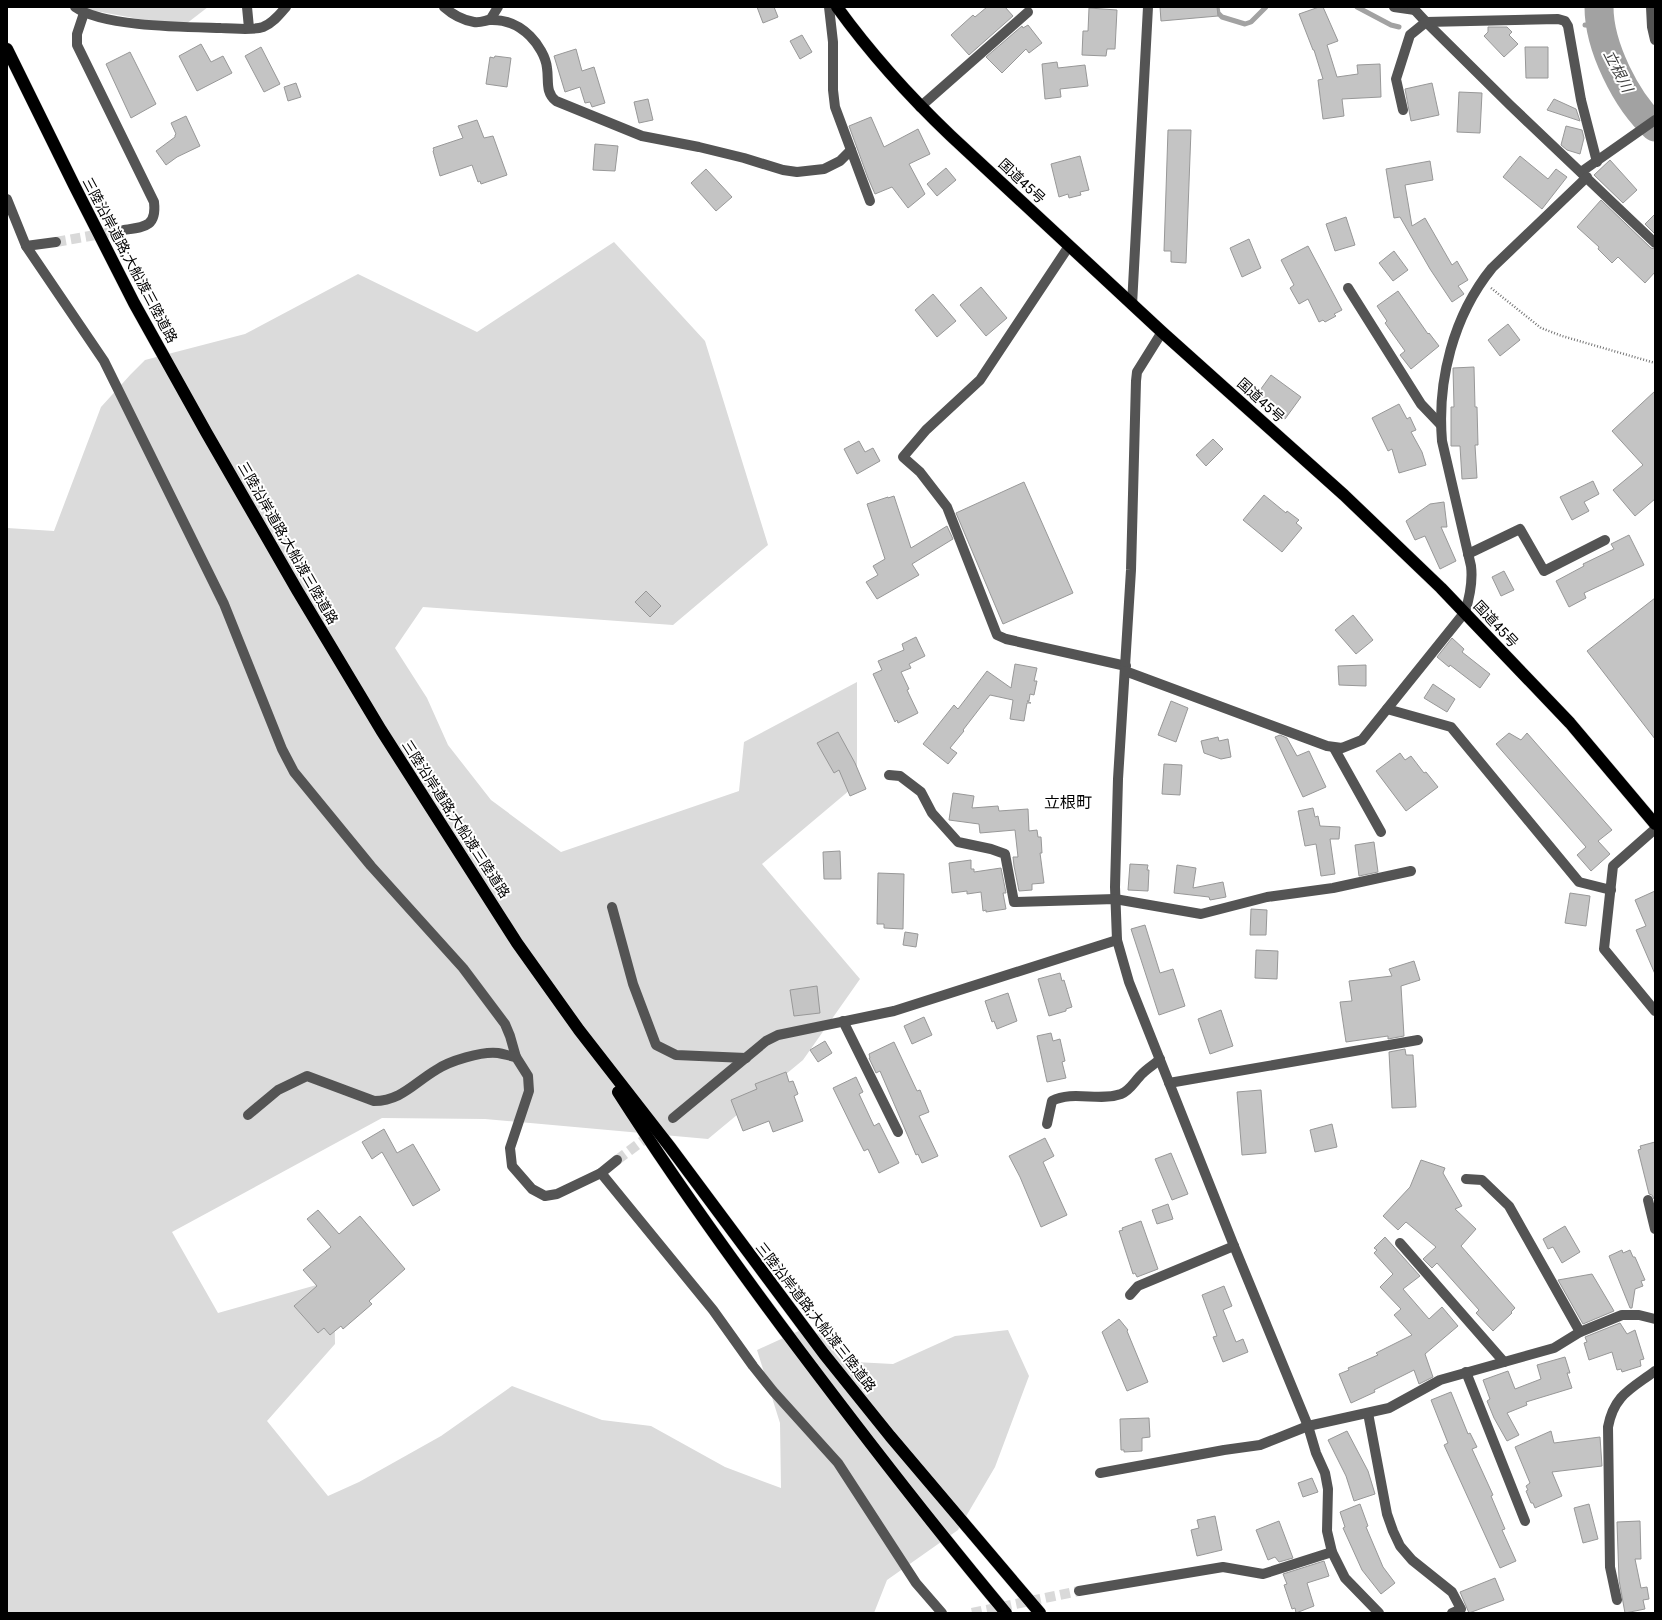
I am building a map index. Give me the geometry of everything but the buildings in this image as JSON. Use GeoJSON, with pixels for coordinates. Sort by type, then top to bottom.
{"type":"FeatureCollection","features":[{"type":"Feature","properties":{"kind":"highway","name":"国道45号"},"geometry":{"type":"LineString","coordinates":[[837,7],[878,60],[920,107],[1132,305],[1344,495],[1465,612],[1570,723],[1655,824]]}},
{"type":"Feature","properties":{"kind":"highway","name":"三陸沿岸道路;大船渡三陸道路"},"geometry":{"type":"LineString","coordinates":[[7,49],[134,303],[206,432],[297,590],[381,730],[517,943],[579,1030],[670,1147],[824,1354],[890,1436],[1040,1613]]}},
{"type":"Feature","properties":{"kind":"highway","name":"三陸沿岸道路;大船渡三陸道路"},"geometry":{"type":"LineString","coordinates":[[579,1030],[659,1156],[743,1274],[876,1451],[1006,1613]]}},
{"type":"Feature","properties":{"kind":"street"},"geometry":{"type":"LineString","coordinates":[[75,7],[84,13],[129,22],[167,26],[249,28],[263,27],[274,21],[286,7]]}},
{"type":"Feature","properties":{"kind":"street"},"geometry":{"type":"LineString","coordinates":[[247,7],[249,28]]}},
{"type":"Feature","properties":{"kind":"street"},"geometry":{"type":"LineString","coordinates":[[444,7],[463,19],[475,22],[490,20],[504,21],[517,25],[531,36],[543,54],[547,67],[548,91],[551,97],[556,101],[642,136],[699,146],[783,170],[797,172],[824,169],[845,156]]}},
{"type":"Feature","properties":{"kind":"street"},"geometry":{"type":"LineString","coordinates":[[490,20],[498,7]]}},
{"type":"Feature","properties":{"kind":"street"},"geometry":{"type":"LineString","coordinates":[[829,7],[833,42],[833,90],[845,156],[870,201]]}},
{"type":"Feature","properties":{"kind":"street"},"geometry":{"type":"LineString","coordinates":[[1132,305],[1148,7]]}},
{"type":"Feature","properties":{"kind":"street"},"geometry":{"type":"LineString","coordinates":[[1394,7],[1414,9],[1511,106],[1655,243]]}},
{"type":"Feature","properties":{"kind":"street"},"geometry":{"type":"LineString","coordinates":[[1650,7],[1655,40]]}},
{"type":"Feature","properties":{"kind":"street"},"geometry":{"type":"LineString","coordinates":[[920,107],[1028,12]]}},
{"type":"Feature","properties":{"kind":"street"},"geometry":{"type":"LineString","coordinates":[[84,13],[77,34],[77,45],[154,202],[156,212],[152,221],[144,227],[124,230]]}},
{"type":"Feature","properties":{"kind":"street"},"geometry":{"type":"LineString","coordinates":[[1402,110],[1396,79],[1410,35],[1426,22],[1558,19],[1565,21],[1568,26],[1581,100],[1597,162]]}},
{"type":"Feature","properties":{"kind":"street"},"geometry":{"type":"LineString","coordinates":[[1069,246],[978,382],[926,430],[903,457],[920,472],[947,507],[997,635],[1006,639],[1126,669],[1343,747],[1362,740],[1465,612],[1473,580],[1442,441],[1441,425],[1442,384],[1450,352],[1462,317],[1482,281],[1492,268],[1584,174],[1597,162],[1655,120]]}},
{"type":"Feature","properties":{"kind":"street"},"geometry":{"type":"LineString","coordinates":[[7,199],[26,246],[104,361],[224,604],[282,749],[294,772],[371,866],[463,968],[505,1024],[516,1057],[528,1076],[529,1091],[510,1148],[512,1166],[532,1189],[545,1196],[557,1194],[601,1173],[617,1160]]}},
{"type":"Feature","properties":{"kind":"street"},"geometry":{"type":"LineString","coordinates":[[26,246],[56,242]]}},
{"type":"Feature","properties":{"kind":"street"},"geometry":{"type":"LineString","coordinates":[[1348,288],[1421,404],[1441,425]]}},
{"type":"Feature","properties":{"kind":"street"},"geometry":{"type":"LineString","coordinates":[[1162,332],[1137,372],[1131,570],[1118,779],[1115,899],[1117,940],[1129,982],[1234,1246],[1308,1426],[1316,1453],[1325,1473],[1328,1489],[1327,1531],[1332,1552],[1345,1578],[1379,1613]]}},
{"type":"Feature","properties":{"kind":"street"},"geometry":{"type":"LineString","coordinates":[[1468,554],[1520,529],[1544,571],[1605,540]]}},
{"type":"Feature","properties":{"kind":"street"},"geometry":{"type":"LineString","coordinates":[[1387,709],[1451,727],[1580,882],[1610,890]]}},
{"type":"Feature","properties":{"kind":"street"},"geometry":{"type":"LineString","coordinates":[[1343,747],[1381,832]]}},
{"type":"Feature","properties":{"kind":"street"},"geometry":{"type":"LineString","coordinates":[[889,775],[900,776],[921,792],[932,813],[958,842],[991,849],[1005,854],[1014,902],[1115,899],[1201,914],[1267,897],[1333,888],[1411,871]]}},
{"type":"Feature","properties":{"kind":"street"},"geometry":{"type":"LineString","coordinates":[[1655,829],[1613,866],[1604,949],[1655,1011]]}},
{"type":"Feature","properties":{"kind":"street"},"geometry":{"type":"LineString","coordinates":[[612,907],[633,984],[656,1045],[676,1055],[746,1058]]}},
{"type":"Feature","properties":{"kind":"street"},"geometry":{"type":"LineString","coordinates":[[674,1118],[766,1041],[778,1035],[894,1011],[1117,940]]}},
{"type":"Feature","properties":{"kind":"street"},"geometry":{"type":"LineString","coordinates":[[843,1021],[898,1132]]}},
{"type":"Feature","properties":{"kind":"street"},"geometry":{"type":"LineString","coordinates":[[1169,1083],[1418,1040]]}},
{"type":"Feature","properties":{"kind":"street"},"geometry":{"type":"LineString","coordinates":[[248,1115],[278,1090],[307,1076],[374,1100],[385,1101],[400,1096],[437,1069],[467,1056],[496,1052],[516,1057]]}},
{"type":"Feature","properties":{"kind":"street"},"geometry":{"type":"LineString","coordinates":[[1047,1124],[1052,1101],[1060,1097],[1120,1095],[1128,1090],[1142,1073],[1160,1059]]}},
{"type":"Feature","properties":{"kind":"street"},"geometry":{"type":"LineString","coordinates":[[601,1173],[713,1310],[773,1391],[838,1463],[916,1583],[942,1613]]}},
{"type":"Feature","properties":{"kind":"street"},"geometry":{"type":"LineString","coordinates":[[1466,1179],[1482,1180],[1509,1206],[1580,1332]]}},
{"type":"Feature","properties":{"kind":"street"},"geometry":{"type":"LineString","coordinates":[[1648,1200],[1655,1229]]}},
{"type":"Feature","properties":{"kind":"street"},"geometry":{"type":"LineString","coordinates":[[1400,1243],[1504,1362]]}},
{"type":"Feature","properties":{"kind":"street"},"geometry":{"type":"LineString","coordinates":[[1130,1295],[1138,1286],[1234,1246]]}},
{"type":"Feature","properties":{"kind":"street"},"geometry":{"type":"LineString","coordinates":[[1100,1474],[1224,1450],[1260,1446],[1308,1426],[1389,1408],[1440,1380],[1554,1348],[1580,1332],[1622,1315],[1639,1315],[1655,1319]]}},
{"type":"Feature","properties":{"kind":"street"},"geometry":{"type":"LineString","coordinates":[[1616,1600],[1610,1567],[1608,1427],[1611,1413],[1619,1399],[1655,1371]]}},
{"type":"Feature","properties":{"kind":"street"},"geometry":{"type":"LineString","coordinates":[[1466,1372],[1525,1521]]}},
{"type":"Feature","properties":{"kind":"street"},"geometry":{"type":"LineString","coordinates":[[1368,1413],[1387,1514],[1393,1531],[1400,1546],[1412,1560],[1452,1592],[1462,1609],[1452,1613]]}},
{"type":"Feature","properties":{"kind":"street"},"geometry":{"type":"LineString","coordinates":[[1079,1591],[1223,1567],[1263,1574],[1332,1552]]}},
{"type":"Feature","properties":{"kind":"path"},"geometry":{"type":"LineString","coordinates":[[1482,281],[1541,328],[1562,336],[1655,363]]}},
{"type":"Feature","properties":{"kind":"shaded area"},"geometry":{"type":"Polygon","coordinates":[[[74,7],[208,7],[182,27],[74,7]]]}},
{"type":"Feature","properties":{"kind":"shaded area"},"geometry":{"type":"Polygon","coordinates":[[[614,242],[705,341],[768,545],[673,625],[423,607],[395,648],[427,698],[448,745],[491,800],[561,852],[739,791],[744,742],[857,682],[857,784],[762,864],[860,979],[803,1060],[708,1139],[485,1119],[382,1118],[172,1232],[218,1313],[334,1280],[335,1344],[267,1421],[328,1496],[359,1482],[441,1436],[512,1386],[602,1420],[651,1426],[725,1467],[781,1488],[780,1423],[757,1350],[803,1329],[835,1339],[855,1362],[893,1364],[955,1336],[1008,1330],[1029,1376],[995,1467],[958,1530],[887,1580],[874,1613],[7,1613],[7,528],[54,531],[101,407],[145,360],[245,334],[358,274],[477,332],[614,242]]]}},
{"type":"Feature","properties":{"kind":"waterway"},"geometry":{"type":"LineString","coordinates":[[1217,7],[1218,13],[1222,17],[1245,24],[1251,22],[1266,7]]}},
{"type":"Feature","properties":{"kind":"waterway"},"geometry":{"type":"LineString","coordinates":[[1357,7],[1391,25],[1399,27]]}},
{"type":"Feature","properties":{"kind":"waterway","name":"立根川"},"geometry":{"type":"LineString","coordinates":[[1599,7],[1600,22],[1604,39],[1616,72],[1634,103],[1655,127]]}},
{"type":"Feature","properties":{"kind":"waterway"},"geometry":{"type":"LineString","coordinates":[[1585,25],[1600,26]]}},
{"type":"Feature","properties":{"kind":"tunnel"},"geometry":{"type":"LineString","coordinates":[[56,242],[124,230]]}},
{"type":"Feature","properties":{"kind":"tunnel"},"geometry":{"type":"LineString","coordinates":[[617,1160],[673,1118]]}},
{"type":"Feature","properties":{"kind":"tunnel"},"geometry":{"type":"LineString","coordinates":[[972,1613],[1079,1591]]}},
{"type":"Feature","properties":{"kind":"district","name":"立根町"},"geometry":{"type":"Point","coordinates":[1068,802]}}]}
